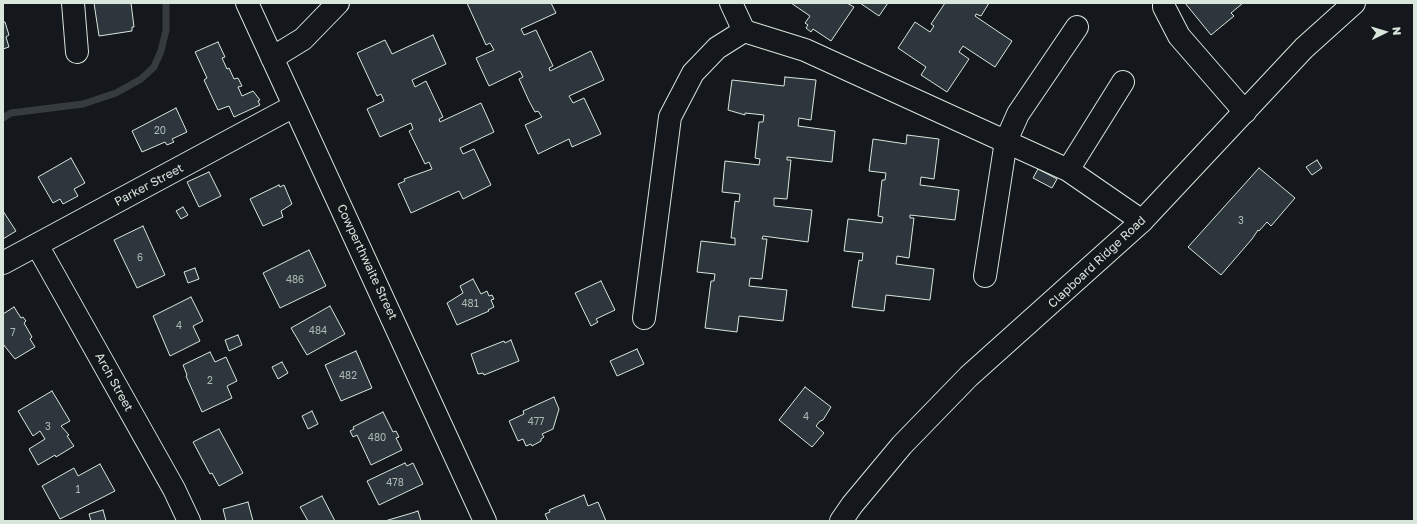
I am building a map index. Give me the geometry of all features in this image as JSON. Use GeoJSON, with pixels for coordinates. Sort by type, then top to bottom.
{"type":"FeatureCollection","features":[{"type":"Feature","properties":{"kind":"street"},"geometry":{"type":"LineString","coordinates":[[73,3],[77,52]]}},
{"type":"Feature","properties":{"kind":"street","name":"Cowperthwaite Street"},"geometry":{"type":"LineString","coordinates":[[247,3],[486,521]]}},
{"type":"Feature","properties":{"kind":"street"},"geometry":{"type":"LineString","coordinates":[[272,58],[303,38],[338,3]]}},
{"type":"Feature","properties":{"kind":"street"},"geometry":{"type":"LineString","coordinates":[[732,3],[744,31]]}},
{"type":"Feature","properties":{"kind":"street"},"geometry":{"type":"LineString","coordinates":[[1164,3],[1164,7],[1179,36],[1245,112]]}},
{"type":"Feature","properties":{"kind":"street","name":"Clapboard Ridge Road"},"geometry":{"type":"LineString","coordinates":[[841,521],[852,505],[902,445],[969,376],[1142,221],[1304,48],[1354,3]]}},
{"type":"Feature","properties":{"kind":"street"},"geometry":{"type":"LineString","coordinates":[[985,276],[1006,141],[1018,114],[1077,27]]}},
{"type":"Feature","properties":{"kind":"street"},"geometry":{"type":"LineString","coordinates":[[644,318],[670,117],[693,73],[717,48],[744,31],[805,50],[1068,170],[1142,221]]}},
{"type":"Feature","properties":{"kind":"street"},"geometry":{"type":"LineString","coordinates":[[1068,170],[1123,82]]}},
{"type":"Feature","properties":{"kind":"street","name":"Parker Street"},"geometry":{"type":"LineString","coordinates":[[3,263],[294,106]]}},
{"type":"Feature","properties":{"kind":"street","name":"Arch Street"},"geometry":{"type":"LineString","coordinates":[[37,245],[174,489],[189,521]]}},
{"type":"Feature","properties":{"kind":"building"},"geometry":{"type":"Polygon","coordinates":[[[94,3],[131,3],[134,27],[132,27],[132,31],[99,36],[94,3]]]}},
{"type":"Feature","properties":{"kind":"building"},"geometry":{"type":"Polygon","coordinates":[[[467,3],[551,3],[556,13],[521,29],[524,35],[536,30],[553,66],[549,68],[550,71],[591,51],[604,80],[569,96],[573,103],[584,98],[601,134],[572,147],[569,139],[538,154],[525,125],[542,117],[538,111],[535,112],[529,101],[519,79],[523,77],[520,71],[489,86],[476,58],[494,50],[490,43],[486,45],[467,3]]]}},
{"type":"Feature","properties":{"kind":"building"},"geometry":{"type":"Polygon","coordinates":[[[791,3],[847,3],[854,7],[831,41],[813,29],[811,32],[806,28],[808,25],[805,23],[810,16],[791,3]]]}},
{"type":"Feature","properties":{"kind":"building"},"geometry":{"type":"Polygon","coordinates":[[[860,3],[888,3],[879,16],[860,3]]]}},
{"type":"Feature","properties":{"kind":"building"},"geometry":{"type":"Polygon","coordinates":[[[945,3],[989,3],[981,16],[976,14],[975,16],[1012,41],[995,67],[963,46],[959,52],[969,59],[947,92],[921,75],[926,67],[898,48],[915,22],[930,32],[934,26],[931,24],[945,3]]]}},
{"type":"Feature","properties":{"kind":"building"},"geometry":{"type":"Polygon","coordinates":[[[1185,3],[1243,3],[1231,13],[1234,16],[1211,35],[1185,3]]]}},
{"type":"Feature","properties":{"kind":"building"},"geometry":{"type":"Polygon","coordinates":[[[3,22],[5,22],[9,35],[6,37],[9,47],[3,49],[3,22]]]}},
{"type":"Feature","properties":{"kind":"building"},"geometry":{"type":"Polygon","coordinates":[[[433,35],[446,64],[412,80],[415,87],[426,81],[443,117],[439,119],[440,122],[481,103],[494,132],[460,148],[463,154],[474,149],[491,185],[463,199],[459,191],[411,213],[398,184],[405,181],[404,179],[432,169],[429,162],[425,164],[409,131],[413,129],[411,123],[380,137],[367,109],[384,101],[381,94],[377,96],[357,53],[385,40],[392,54],[433,35]]]}},
{"type":"Feature","properties":{"kind":"building"},"geometry":{"type":"Polygon","coordinates":[[[218,42],[225,57],[222,58],[227,69],[229,68],[234,79],[238,78],[242,86],[238,87],[242,96],[253,91],[260,100],[258,101],[260,105],[234,117],[229,106],[218,110],[204,80],[207,78],[195,52],[218,42]]]}},
{"type":"Feature","properties":{"kind":"building"},"geometry":{"type":"Polygon","coordinates":[[[785,77],[816,80],[811,120],[799,118],[798,126],[835,131],[832,162],[787,157],[787,160],[791,160],[787,199],[774,198],[774,206],[812,210],[808,242],[763,236],[762,239],[767,239],[762,279],[750,278],[749,286],[787,290],[783,321],[739,316],[737,332],[705,328],[711,281],[714,281],[715,274],[697,272],[701,241],[735,245],[735,238],[731,238],[735,201],[739,202],[740,194],[722,192],[725,161],[759,165],[760,159],[755,158],[759,122],[763,122],[764,115],[745,113],[745,115],[728,110],[732,80],[784,86],[785,77]]]}},
{"type":"Feature","properties":{"kind":"building"},"geometry":{"type":"Polygon","coordinates":[[[176,108],[187,132],[172,139],[174,142],[167,145],[165,142],[142,152],[132,131],[176,108]]]}},
{"type":"Feature","properties":{"kind":"building"},"geometry":{"type":"Polygon","coordinates":[[[907,135],[939,139],[934,179],[921,177],[920,185],[959,190],[955,220],[910,215],[910,218],[914,218],[909,258],[897,256],[896,264],[934,269],[930,300],[886,295],[884,311],[852,307],[859,260],[862,261],[863,253],[844,251],[848,219],[882,223],[883,217],[878,216],[882,180],[885,180],[886,173],[869,171],[873,139],[906,144],[907,135]]]}},
{"type":"Feature","properties":{"kind":"building"},"geometry":{"type":"Polygon","coordinates":[[[71,158],[85,183],[74,189],[78,196],[63,204],[60,199],[53,203],[38,177],[71,158]]]}},
{"type":"Feature","properties":{"kind":"building"},"geometry":{"type":"Polygon","coordinates":[[[1317,160],[1322,168],[1312,175],[1306,167],[1317,160]]]}},
{"type":"Feature","properties":{"kind":"building"},"geometry":{"type":"Polygon","coordinates":[[[1259,168],[1295,198],[1271,226],[1267,222],[1259,231],[1258,230],[1221,275],[1188,247],[1259,168]]]}},
{"type":"Feature","properties":{"kind":"building"},"geometry":{"type":"Polygon","coordinates":[[[1038,169],[1057,179],[1052,188],[1033,178],[1038,169]]]}},
{"type":"Feature","properties":{"kind":"building"},"geometry":{"type":"Polygon","coordinates":[[[209,172],[221,196],[199,207],[187,182],[209,172]]]}},
{"type":"Feature","properties":{"kind":"building"},"geometry":{"type":"Polygon","coordinates":[[[279,185],[280,187],[284,185],[292,204],[281,211],[283,217],[263,226],[250,199],[279,185]]]}},
{"type":"Feature","properties":{"kind":"building"},"geometry":{"type":"Polygon","coordinates":[[[183,207],[188,215],[181,219],[176,211],[183,207]]]}},
{"type":"Feature","properties":{"kind":"building"},"geometry":{"type":"Polygon","coordinates":[[[3,211],[16,231],[3,239],[3,211]]]}},
{"type":"Feature","properties":{"kind":"building"},"geometry":{"type":"Polygon","coordinates":[[[143,226],[165,275],[137,288],[114,240],[143,226]]]}},
{"type":"Feature","properties":{"kind":"building"},"geometry":{"type":"Polygon","coordinates":[[[309,250],[326,286],[280,308],[263,273],[309,250]]]}},
{"type":"Feature","properties":{"kind":"building"},"geometry":{"type":"Polygon","coordinates":[[[195,268],[199,279],[188,283],[184,272],[195,268]]]}},
{"type":"Feature","properties":{"kind":"building"},"geometry":{"type":"Polygon","coordinates":[[[473,279],[481,294],[487,291],[489,296],[492,295],[494,299],[491,300],[494,307],[488,310],[489,311],[457,325],[447,303],[463,293],[460,286],[473,279]]]}},
{"type":"Feature","properties":{"kind":"building"},"geometry":{"type":"Polygon","coordinates":[[[601,281],[615,310],[596,319],[598,322],[591,326],[575,293],[601,281]]]}},
{"type":"Feature","properties":{"kind":"building"},"geometry":{"type":"Polygon","coordinates":[[[191,297],[203,321],[193,326],[200,341],[170,356],[153,316],[191,297]]]}},
{"type":"Feature","properties":{"kind":"building"},"geometry":{"type":"Polygon","coordinates":[[[330,306],[345,334],[307,355],[291,328],[330,306]]]}},
{"type":"Feature","properties":{"kind":"building"},"geometry":{"type":"Polygon","coordinates":[[[14,307],[21,318],[23,317],[26,321],[24,323],[32,337],[30,339],[35,347],[15,359],[3,344],[3,314],[14,307]]]}},
{"type":"Feature","properties":{"kind":"building"},"geometry":{"type":"Polygon","coordinates":[[[238,335],[242,345],[229,351],[225,340],[238,335]]]}},
{"type":"Feature","properties":{"kind":"building"},"geometry":{"type":"Polygon","coordinates":[[[511,340],[519,361],[484,375],[483,373],[478,374],[471,354],[504,341],[505,343],[511,340]]]}},
{"type":"Feature","properties":{"kind":"building"},"geometry":{"type":"Polygon","coordinates":[[[637,349],[644,364],[617,376],[610,361],[637,349]]]}},
{"type":"Feature","properties":{"kind":"building"},"geometry":{"type":"Polygon","coordinates":[[[356,351],[372,388],[341,401],[325,365],[356,351]]]}},
{"type":"Feature","properties":{"kind":"building"},"geometry":{"type":"Polygon","coordinates":[[[210,352],[215,362],[226,357],[237,381],[227,386],[232,398],[202,412],[186,376],[187,375],[183,365],[210,352]]]}},
{"type":"Feature","properties":{"kind":"building"},"geometry":{"type":"Polygon","coordinates":[[[282,362],[288,373],[278,379],[272,367],[282,362]]]}},
{"type":"Feature","properties":{"kind":"building"},"geometry":{"type":"Polygon","coordinates":[[[805,387],[831,407],[823,420],[816,426],[824,433],[812,447],[779,420],[805,387]]]}},
{"type":"Feature","properties":{"kind":"building"},"geometry":{"type":"Polygon","coordinates":[[[52,391],[70,421],[61,426],[69,435],[67,436],[74,446],[56,457],[55,455],[38,465],[29,449],[45,439],[40,431],[33,436],[18,411],[52,391]]]}},
{"type":"Feature","properties":{"kind":"building"},"geometry":{"type":"Polygon","coordinates":[[[554,397],[559,409],[553,429],[542,434],[544,437],[541,441],[532,446],[531,444],[526,446],[523,439],[518,441],[509,421],[524,414],[523,411],[554,397]]]}},
{"type":"Feature","properties":{"kind":"building"},"geometry":{"type":"Polygon","coordinates":[[[312,411],[318,424],[308,429],[302,416],[312,411]]]}},
{"type":"Feature","properties":{"kind":"building"},"geometry":{"type":"Polygon","coordinates":[[[383,412],[393,432],[396,431],[399,437],[396,438],[402,450],[371,465],[357,435],[353,437],[350,431],[354,429],[353,427],[383,412]]]}},
{"type":"Feature","properties":{"kind":"building"},"geometry":{"type":"Polygon","coordinates":[[[219,429],[243,473],[219,486],[212,473],[210,474],[193,442],[219,429]]]}},
{"type":"Feature","properties":{"kind":"building"},"geometry":{"type":"Polygon","coordinates":[[[405,463],[407,466],[413,463],[423,484],[379,505],[367,481],[405,463]]]}},
{"type":"Feature","properties":{"kind":"building"},"geometry":{"type":"Polygon","coordinates":[[[100,464],[115,491],[60,519],[42,486],[74,468],[78,476],[100,464]]]}},
{"type":"Feature","properties":{"kind":"building"},"geometry":{"type":"Polygon","coordinates":[[[584,495],[588,506],[598,502],[606,521],[548,521],[545,514],[550,512],[549,510],[584,495]]]}},
{"type":"Feature","properties":{"kind":"building"},"geometry":{"type":"Polygon","coordinates":[[[322,496],[335,521],[308,521],[300,507],[322,496]]]}},
{"type":"Feature","properties":{"kind":"building"},"geometry":{"type":"Polygon","coordinates":[[[248,502],[253,521],[226,521],[223,509],[248,502]]]}},
{"type":"Feature","properties":{"kind":"building"},"geometry":{"type":"Polygon","coordinates":[[[103,510],[106,521],[91,521],[89,514],[103,510]]]}},
{"type":"Feature","properties":{"kind":"building"},"geometry":{"type":"Polygon","coordinates":[[[418,511],[421,521],[385,521],[412,513],[418,511]]]}},
{"type":"Feature","properties":{"kind":"waterway"},"geometry":{"type":"LineString","coordinates":[[3,118],[11,113],[83,104],[116,93],[141,79],[154,67],[161,51],[166,30],[166,3]]}}]}
